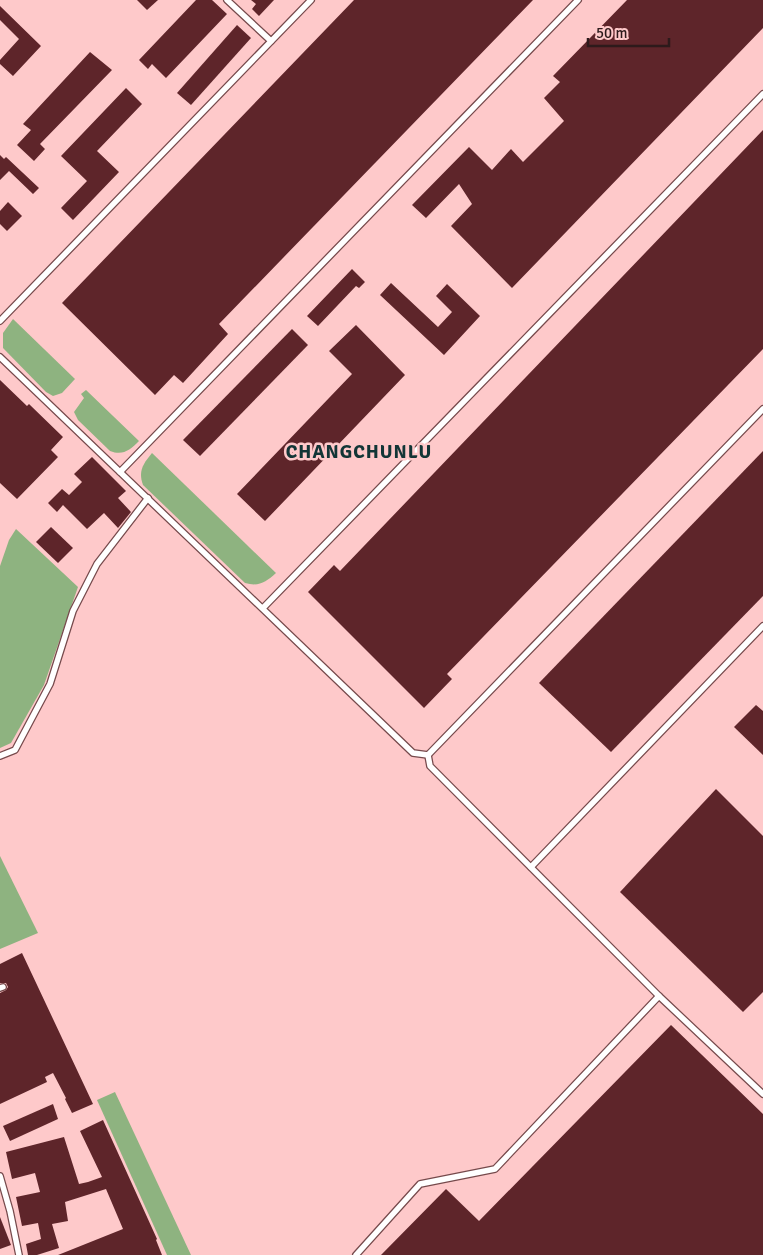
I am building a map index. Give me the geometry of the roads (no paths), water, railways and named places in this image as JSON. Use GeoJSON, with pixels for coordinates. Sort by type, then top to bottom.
{"type":"FeatureCollection","features":[{"type":"Feature","properties":{"kind":"lane"},"geometry":{"type":"LineString","coordinates":[[227,0],[271,41]]}},
{"type":"Feature","properties":{"kind":"lane"},"geometry":{"type":"LineString","coordinates":[[0,321],[311,0]]}},
{"type":"Feature","properties":{"kind":"lane"},"geometry":{"type":"LineString","coordinates":[[120,472],[578,0]]}},
{"type":"Feature","properties":{"kind":"lane"},"geometry":{"type":"LineString","coordinates":[[263,608],[763,94]]}},
{"type":"Feature","properties":{"kind":"lane"},"geometry":{"type":"LineString","coordinates":[[0,357],[413,753],[428,754],[763,409]]}},
{"type":"Feature","properties":{"kind":"lane"},"geometry":{"type":"LineString","coordinates":[[0,756],[15,750],[50,684],[73,612],[97,564],[148,498]]}},
{"type":"Feature","properties":{"kind":"lane"},"geometry":{"type":"LineString","coordinates":[[531,867],[763,626]]}},
{"type":"Feature","properties":{"kind":"lane"},"geometry":{"type":"LineString","coordinates":[[428,754],[430,766],[659,996],[763,1094]]}},
{"type":"Feature","properties":{"kind":"lane"},"geometry":{"type":"LineString","coordinates":[[356,1255],[420,1184],[495,1169],[659,996]]}},
{"type":"Feature","properties":{"kind":"lane"},"geometry":{"type":"LineString","coordinates":[[0,1176],[10,1211],[19,1255]]}},
{"type":"Feature","properties":{"kind":"district","name":"CHANGCHUNLU"},"geometry":{"type":"Point","coordinates":[359,451]}}]}
